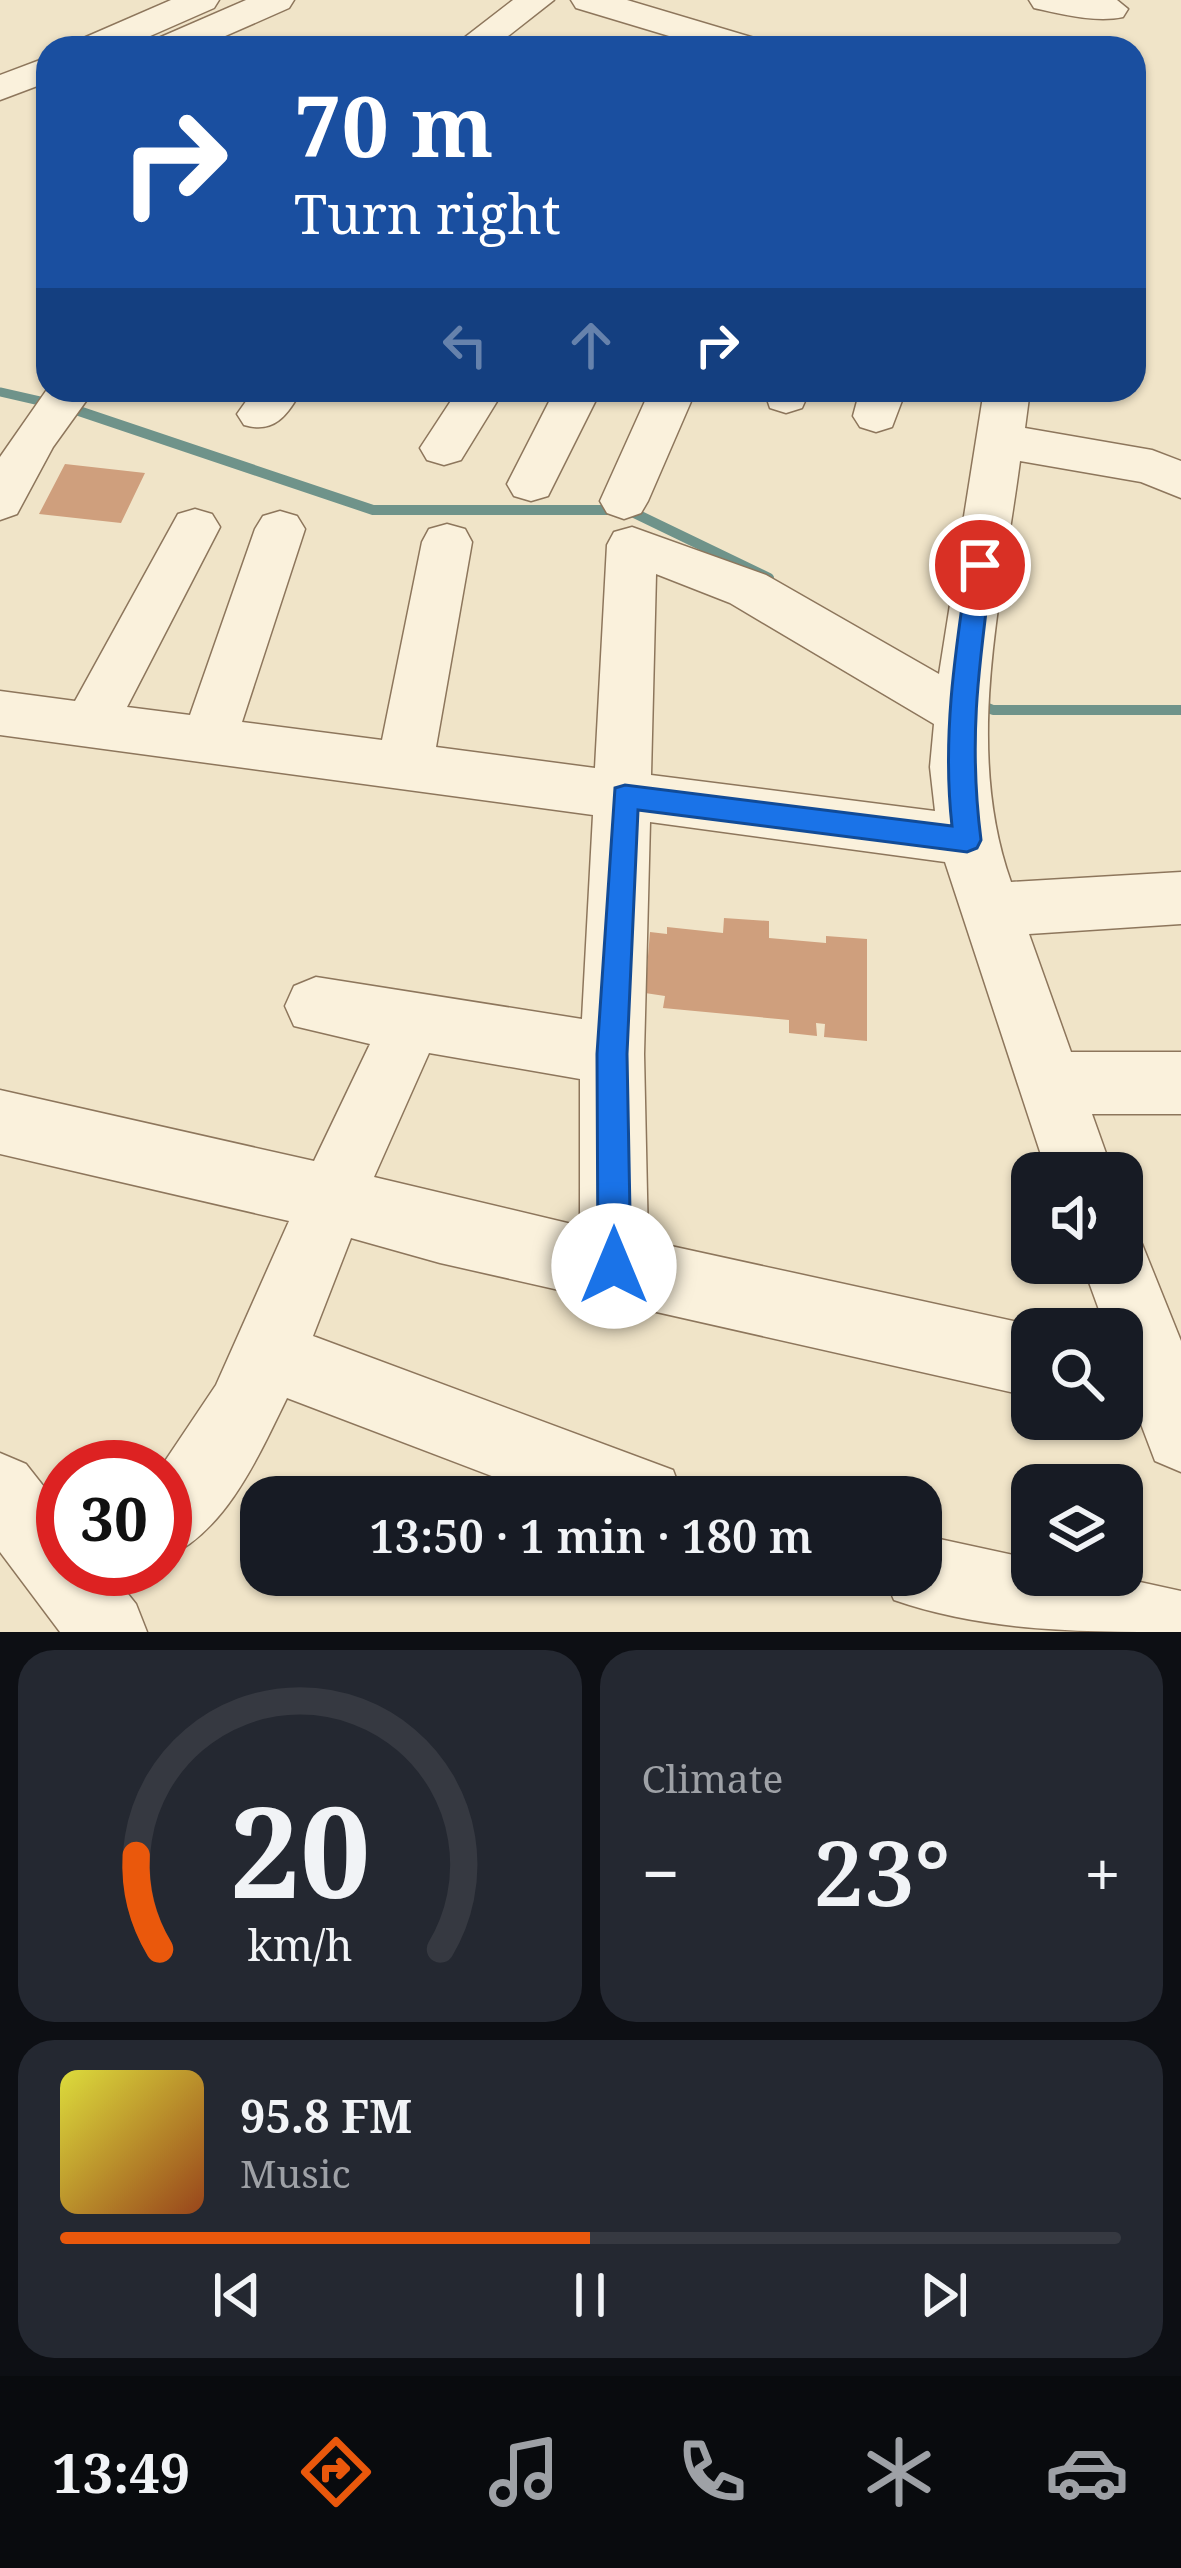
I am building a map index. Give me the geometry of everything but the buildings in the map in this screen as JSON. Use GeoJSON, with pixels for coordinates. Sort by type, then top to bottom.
{"type":"FeatureCollection","features":[{"type":"Feature","properties":{"kind":"street"},"geometry":{"type":"LineString","coordinates":[[119,36],[201,0]]}},
{"type":"Feature","properties":{"kind":"street"},"geometry":{"type":"LineString","coordinates":[[194,36],[276,0]]}},
{"type":"Feature","properties":{"kind":"street"},"geometry":{"type":"LineString","coordinates":[[486,36],[536,0]]}},
{"type":"Feature","properties":{"kind":"street"},"geometry":{"type":"LineString","coordinates":[[589,0],[708,36]]}},
{"type":"Feature","properties":{"kind":"street"},"geometry":{"type":"LineString","coordinates":[[1047,0],[1111,18]]}},
{"type":"Feature","properties":{"kind":"street"},"geometry":{"type":"LineString","coordinates":[[0,89],[36,73]]}},
{"type":"Feature","properties":{"kind":"street"},"geometry":{"type":"LineString","coordinates":[[0,122],[36,106]]}},
{"type":"Feature","properties":{"kind":"street"},"geometry":{"type":"LineString","coordinates":[[0,502],[62,402]]}},
{"type":"Feature","properties":{"kind":"street"},"geometry":{"type":"LineString","coordinates":[[444,448],[473,402]]}},
{"type":"Feature","properties":{"kind":"street"},"geometry":{"type":"LineString","coordinates":[[531,484],[572,402]]}},
{"type":"Feature","properties":{"kind":"street"},"geometry":{"type":"LineString","coordinates":[[624,501],[668,402]]}},
{"type":"Feature","properties":{"kind":"street"},"geometry":{"type":"LineString","coordinates":[[1005,402],[962,704],[958,766],[967,840],[1073,1152]]}},
{"type":"Feature","properties":{"kind":"street"},"geometry":{"type":"LineString","coordinates":[[997,440],[1152,467],[1181,481]]}},
{"type":"Feature","properties":{"kind":"street"},"geometry":{"type":"LineString","coordinates":[[90,725],[195,527]]}},
{"type":"Feature","properties":{"kind":"street"},"geometry":{"type":"LineString","coordinates":[[208,741],[280,530]]}},
{"type":"Feature","properties":{"kind":"street"},"geometry":{"type":"LineString","coordinates":[[404,768],[447,542]]}},
{"type":"Feature","properties":{"kind":"street"},"geometry":{"type":"LineString","coordinates":[[614,1266],[612,1054],[632,545],[748,589],[962,704]]}},
{"type":"Feature","properties":{"kind":"street"},"geometry":{"type":"LineString","coordinates":[[0,713],[967,840]]}},
{"type":"Feature","properties":{"kind":"street"},"geometry":{"type":"LineString","coordinates":[[989,910],[1181,898]]}},
{"type":"Feature","properties":{"kind":"street"},"geometry":{"type":"LineString","coordinates":[[316,1006],[612,1054]]}},
{"type":"Feature","properties":{"kind":"street"},"geometry":{"type":"LineString","coordinates":[[192,1488],[216,1459],[270,1357],[332,1200],[412,1022]]}},
{"type":"Feature","properties":{"kind":"street"},"geometry":{"type":"LineString","coordinates":[[1048,1083],[1181,1083]]}},
{"type":"Feature","properties":{"kind":"street"},"geometry":{"type":"LineString","coordinates":[[0,1122],[187,1161],[332,1200],[1011,1356]]}},
{"type":"Feature","properties":{"kind":"street"},"geometry":{"type":"LineString","coordinates":[[1143,1292],[1156,1403]]}},
{"type":"Feature","properties":{"kind":"street"},"geometry":{"type":"LineString","coordinates":[[270,1357],[590,1476]]}},
{"type":"Feature","properties":{"kind":"street"},"geometry":{"type":"LineString","coordinates":[[0,1490],[104,1601]]}},
{"type":"Feature","properties":{"kind":"street"},"geometry":{"type":"LineString","coordinates":[[942,1578],[1181,1630]]}},
{"type":"Feature","properties":{"kind":"waterway"},"geometry":{"type":"LineString","coordinates":[[0,392],[36,400]]}},
{"type":"Feature","properties":{"kind":"waterway"},"geometry":{"type":"LineString","coordinates":[[44,402],[69,408]]}},
{"type":"Feature","properties":{"kind":"waterway"},"geometry":{"type":"LineString","coordinates":[[64,406],[69,408]]}},
{"type":"Feature","properties":{"kind":"waterway"},"geometry":{"type":"LineString","coordinates":[[69,408],[75,409]]}},
{"type":"Feature","properties":{"kind":"waterway"},"geometry":{"type":"LineString","coordinates":[[69,408],[373,510],[628,510],[769,578]]}},
{"type":"Feature","properties":{"kind":"waterway"},"geometry":{"type":"LineString","coordinates":[[976,703],[993,710],[1181,710]]}},
{"type":"Feature","properties":{"kind":"route"},"geometry":{"type":"LineString","coordinates":[[614,1266],[612,1054],[625,796],[967,840],[958,766],[980,565]]}}]}
